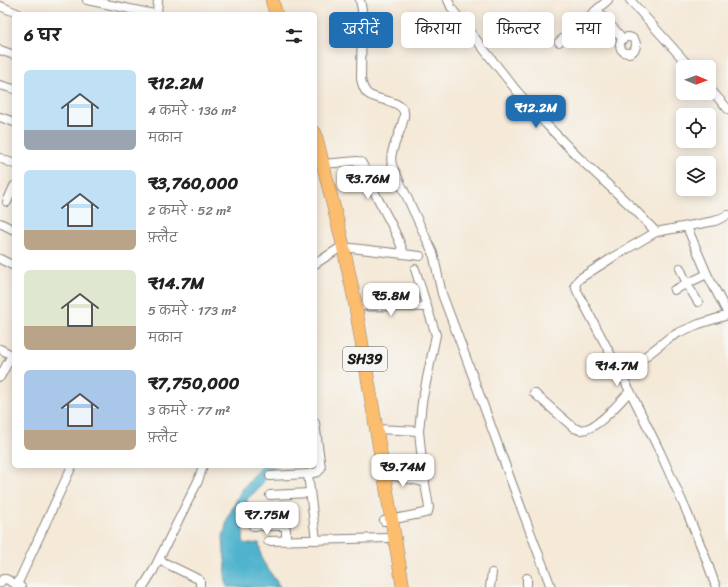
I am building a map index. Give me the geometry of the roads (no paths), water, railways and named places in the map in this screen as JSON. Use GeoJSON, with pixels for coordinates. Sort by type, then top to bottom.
{"type":"FeatureCollection","features":[{"type":"Feature","properties":{"kind":"main road"},"geometry":{"type":"LineString","coordinates":[[272,0],[275,12]]}},
{"type":"Feature","properties":{"kind":"main road"},"geometry":{"type":"LineString","coordinates":[[280,0],[283,12]]}},
{"type":"Feature","properties":{"kind":"main road","name":"SH39"},"geometry":{"type":"LineString","coordinates":[[317,160],[356,306],[384,474],[388,538],[396,587]]}},
{"type":"Feature","properties":{"kind":"main road","name":"SH39"},"geometry":{"type":"LineString","coordinates":[[341,248],[351,321],[388,520],[403,587]]}},
{"type":"Feature","properties":{"kind":"street"},"geometry":{"type":"LineString","coordinates":[[87,0],[110,3],[147,12]]}},
{"type":"Feature","properties":{"kind":"street"},"geometry":{"type":"LineString","coordinates":[[155,12],[158,0]]}},
{"type":"Feature","properties":{"kind":"street"},"geometry":{"type":"LineString","coordinates":[[360,0],[362,10],[362,86],[370,96],[398,104],[404,111],[404,118],[392,151],[392,165],[433,253],[442,294],[551,587]]}},
{"type":"Feature","properties":{"kind":"street"},"geometry":{"type":"LineString","coordinates":[[448,0],[452,9],[516,90],[546,124],[656,232]]}},
{"type":"Feature","properties":{"kind":"street"},"geometry":{"type":"LineString","coordinates":[[559,42],[608,0]]}},
{"type":"Feature","properties":{"kind":"street"},"geometry":{"type":"LineString","coordinates":[[630,0],[684,60]]}},
{"type":"Feature","properties":{"kind":"street"},"geometry":{"type":"LineString","coordinates":[[0,6],[14,12]]}},
{"type":"Feature","properties":{"kind":"street"},"geometry":{"type":"LineString","coordinates":[[598,10],[623,39]]}},
{"type":"Feature","properties":{"kind":"street"},"geometry":{"type":"LineString","coordinates":[[0,50],[12,54]]}},
{"type":"Feature","properties":{"kind":"street"},"geometry":{"type":"LineString","coordinates":[[0,85],[12,88]]}},
{"type":"Feature","properties":{"kind":"street"},"geometry":{"type":"LineString","coordinates":[[716,96],[728,109]]}},
{"type":"Feature","properties":{"kind":"street"},"geometry":{"type":"LineString","coordinates":[[0,117],[12,121]]}},
{"type":"Feature","properties":{"kind":"street"},"geometry":{"type":"LineString","coordinates":[[0,158],[12,163]]}},
{"type":"Feature","properties":{"kind":"street"},"geometry":{"type":"LineString","coordinates":[[317,160],[361,162],[396,232],[404,254]]}},
{"type":"Feature","properties":{"kind":"street"},"geometry":{"type":"LineString","coordinates":[[7,202],[12,191]]}},
{"type":"Feature","properties":{"kind":"street"},"geometry":{"type":"LineString","coordinates":[[716,587],[686,510],[660,452],[575,285],[579,279],[585,275],[656,232],[715,221],[728,215]]}},
{"type":"Feature","properties":{"kind":"street"},"geometry":{"type":"LineString","coordinates":[[0,223],[12,229]]}},
{"type":"Feature","properties":{"kind":"street"},"geometry":{"type":"LineString","coordinates":[[619,372],[637,363],[669,338],[680,332],[728,315],[687,227]]}},
{"type":"Feature","properties":{"kind":"street"},"geometry":{"type":"LineString","coordinates":[[317,263],[341,248],[420,256]]}},
{"type":"Feature","properties":{"kind":"street"},"geometry":{"type":"LineString","coordinates":[[0,259],[12,265]]}},
{"type":"Feature","properties":{"kind":"street"},"geometry":{"type":"LineString","coordinates":[[680,268],[687,284],[698,302]]}},
{"type":"Feature","properties":{"kind":"street"},"geometry":{"type":"LineString","coordinates":[[388,520],[428,512],[429,507],[423,472],[419,430],[422,402],[436,335],[415,269]]}},
{"type":"Feature","properties":{"kind":"street"},"geometry":{"type":"LineString","coordinates":[[674,290],[708,274]]}},
{"type":"Feature","properties":{"kind":"street"},"geometry":{"type":"LineString","coordinates":[[356,306],[427,307]]}},
{"type":"Feature","properties":{"kind":"street"},"geometry":{"type":"LineString","coordinates":[[0,349],[12,355]]}},
{"type":"Feature","properties":{"kind":"street"},"geometry":{"type":"LineString","coordinates":[[0,377],[12,358]]}},
{"type":"Feature","properties":{"kind":"street"},"geometry":{"type":"LineString","coordinates":[[534,393],[574,428],[580,430],[589,428],[600,421],[630,391]]}},
{"type":"Feature","properties":{"kind":"street"},"geometry":{"type":"LineString","coordinates":[[377,429],[419,430]]}},
{"type":"Feature","properties":{"kind":"street"},"geometry":{"type":"LineString","coordinates":[[270,476],[318,472],[321,468],[317,438]]}},
{"type":"Feature","properties":{"kind":"street"},"geometry":{"type":"LineString","coordinates":[[0,582],[3,579],[6,579],[19,586],[71,468]]}},
{"type":"Feature","properties":{"kind":"street"},"geometry":{"type":"LineString","coordinates":[[144,587],[195,487],[202,468]]}},
{"type":"Feature","properties":{"kind":"street"},"geometry":{"type":"LineString","coordinates":[[308,474],[316,540]]}},
{"type":"Feature","properties":{"kind":"street"},"geometry":{"type":"LineString","coordinates":[[384,474],[425,482]]}},
{"type":"Feature","properties":{"kind":"street"},"geometry":{"type":"LineString","coordinates":[[270,495],[310,493]]}},
{"type":"Feature","properties":{"kind":"street"},"geometry":{"type":"LineString","coordinates":[[253,526],[284,526],[286,529],[286,541]]}},
{"type":"Feature","properties":{"kind":"street"},"geometry":{"type":"LineString","coordinates":[[268,541],[388,538]]}},
{"type":"Feature","properties":{"kind":"street"},"geometry":{"type":"LineString","coordinates":[[159,560],[198,579],[200,581],[200,587]]}},
{"type":"Feature","properties":{"kind":"street"},"geometry":{"type":"LineString","coordinates":[[490,587],[492,573]]}},
{"type":"Feature","properties":{"kind":"street"},"geometry":{"type":"LineString","coordinates":[[526,587],[527,578]]}},
{"type":"Feature","properties":{"kind":"water"},"geometry":{"type":"Polygon","coordinates":[[[259,468],[274,468],[259,488],[247,499],[247,514],[244,522],[243,541],[246,544],[259,543],[262,560],[280,587],[227,587],[223,537],[228,517],[241,491],[259,468]]]}}]}
